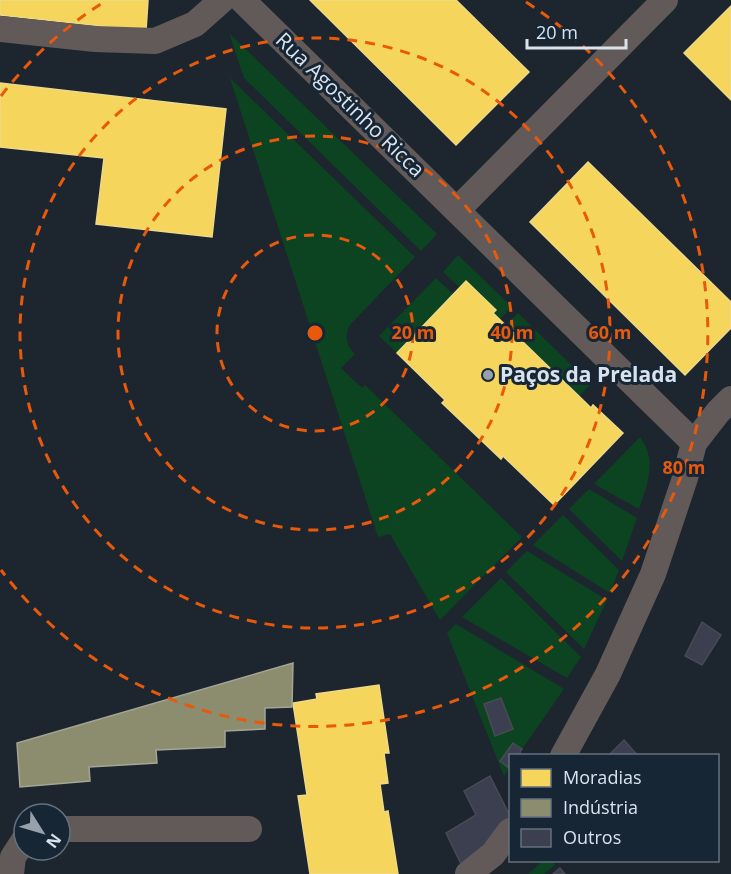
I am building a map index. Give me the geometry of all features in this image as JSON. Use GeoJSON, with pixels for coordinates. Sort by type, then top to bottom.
{"type":"FeatureCollection","features":[{"type":"Feature","properties":{"kind":"street"},"geometry":{"type":"LineString","coordinates":[[0,30],[95,39],[155,41],[195,24],[222,0]]}},
{"type":"Feature","properties":{"kind":"street","name":"Rua Agostinho Ricca"},"geometry":{"type":"LineString","coordinates":[[242,0],[458,209],[694,443]]}},
{"type":"Feature","properties":{"kind":"street"},"geometry":{"type":"LineString","coordinates":[[458,209],[665,0]]}},
{"type":"Feature","properties":{"kind":"street"},"geometry":{"type":"LineString","coordinates":[[564,754],[608,674],[653,574],[685,478],[694,443],[731,399]]}},
{"type":"Feature","properties":{"kind":"street"},"geometry":{"type":"LineString","coordinates":[[72,829],[249,830]]}},
{"type":"Feature","properties":{"kind":"street"},"geometry":{"type":"LineString","coordinates":[[468,874],[493,854],[509,832]]}},
{"type":"Feature","properties":{"kind":"green space"},"geometry":{"type":"Polygon","coordinates":[[[229,33],[437,234],[421,251],[244,78],[229,33]]]}},
{"type":"Feature","properties":{"kind":"green space"},"geometry":{"type":"Polygon","coordinates":[[[230,78],[415,257],[350,325],[347,340],[355,354],[341,368],[362,388],[365,385],[522,537],[440,620],[390,534],[378,537],[230,78]]]}},
{"type":"Feature","properties":{"kind":"green space"},"geometry":{"type":"Polygon","coordinates":[[[458,255],[512,307],[500,319],[493,313],[496,310],[460,288],[443,272],[458,255]]]}},
{"type":"Feature","properties":{"kind":"green space"},"geometry":{"type":"Polygon","coordinates":[[[436,278],[453,294],[397,353],[379,336],[436,278]]]}},
{"type":"Feature","properties":{"kind":"green space"},"geometry":{"type":"Polygon","coordinates":[[[518,313],[591,384],[579,396],[506,325],[518,313]]]}},
{"type":"Feature","properties":{"kind":"green space"},"geometry":{"type":"Polygon","coordinates":[[[640,437],[649,455],[650,464],[648,482],[639,509],[594,484],[640,437]]]}},
{"type":"Feature","properties":{"kind":"green space"},"geometry":{"type":"Polygon","coordinates":[[[589,489],[637,518],[622,561],[569,509],[589,489]]]}},
{"type":"Feature","properties":{"kind":"green space"},"geometry":{"type":"Polygon","coordinates":[[[563,515],[619,570],[610,593],[533,545],[563,515]]]}},
{"type":"Feature","properties":{"kind":"green space"},"geometry":{"type":"Polygon","coordinates":[[[527,551],[607,600],[584,649],[506,572],[527,551]]]}},
{"type":"Feature","properties":{"kind":"green space"},"geometry":{"type":"Polygon","coordinates":[[[501,578],[581,657],[567,678],[462,617],[501,578]]]}},
{"type":"Feature","properties":{"kind":"green space"},"geometry":{"type":"Polygon","coordinates":[[[456,624],[564,689],[519,754],[509,754],[509,768],[504,776],[447,633],[456,624]]]}},
{"type":"Feature","properties":{"kind":"green space"},"geometry":{"type":"Polygon","coordinates":[[[542,862],[553,862],[555,865],[544,874],[528,874],[542,862]]]}},
{"type":"Feature","properties":{"kind":"building: Moradias"},"geometry":{"type":"Polygon","coordinates":[[[0,0],[148,0],[146,31],[0,15],[0,0]]]}},
{"type":"Feature","properties":{"kind":"building: Moradias"},"geometry":{"type":"Polygon","coordinates":[[[310,0],[456,0],[529,72],[456,145],[310,0]]]}},
{"type":"Feature","properties":{"kind":"building: Moradias"},"geometry":{"type":"Polygon","coordinates":[[[731,6],[731,100],[684,53],[731,6]]]}},
{"type":"Feature","properties":{"kind":"building: Moradias"},"geometry":{"type":"Polygon","coordinates":[[[0,83],[226,109],[212,237],[96,224],[104,158],[0,147],[0,83]]]}},
{"type":"Feature","properties":{"kind":"building: Moradias"},"geometry":{"type":"Polygon","coordinates":[[[588,162],[731,302],[731,328],[685,375],[530,222],[588,162]]]}},
{"type":"Feature","properties":{"kind":"building: Moradias","name":"Paços da Prelada"},"geometry":{"type":"Polygon","coordinates":[[[466,281],[496,310],[493,313],[591,408],[593,405],[623,433],[554,505],[503,456],[501,459],[442,403],[445,400],[397,353],[466,281]]]}},
{"type":"Feature","properties":{"kind":"building: Moradias"},"geometry":{"type":"Polygon","coordinates":[[[379,685],[389,753],[384,753],[388,783],[380,784],[384,812],[388,811],[398,874],[310,874],[298,796],[307,795],[293,703],[317,699],[316,694],[379,685]]]}},
{"type":"Feature","properties":{"kind":"building: Indústria"},"geometry":{"type":"Polygon","coordinates":[[[293,663],[292,707],[265,708],[265,729],[225,731],[225,747],[156,750],[157,763],[89,767],[90,781],[20,787],[17,743],[293,663]]]}},
{"type":"Feature","properties":{"kind":"building: Outros"},"geometry":{"type":"Polygon","coordinates":[[[702,622],[721,635],[702,665],[685,656],[702,622]]]}},
{"type":"Feature","properties":{"kind":"building: Outros"},"geometry":{"type":"Polygon","coordinates":[[[501,698],[513,729],[495,736],[484,704],[501,698]]]}},
{"type":"Feature","properties":{"kind":"building: Outros"},"geometry":{"type":"Polygon","coordinates":[[[624,740],[636,754],[610,754],[624,740]]]}},
{"type":"Feature","properties":{"kind":"building: Outros"},"geometry":{"type":"Polygon","coordinates":[[[513,743],[522,749],[519,754],[509,754],[509,768],[500,761],[513,743]]]}},
{"type":"Feature","properties":{"kind":"building: Outros"},"geometry":{"type":"Polygon","coordinates":[[[490,776],[509,814],[509,827],[462,866],[446,833],[476,815],[464,791],[490,776]]]}},
{"type":"Feature","properties":{"kind":"building: Outros"},"geometry":{"type":"Polygon","coordinates":[[[560,868],[565,874],[553,874],[560,868]]]}},
{"type":"Feature","properties":{"kind":"place","name":"Paços da Prelada"},"geometry":{"type":"Point","coordinates":[488,375]}}]}
